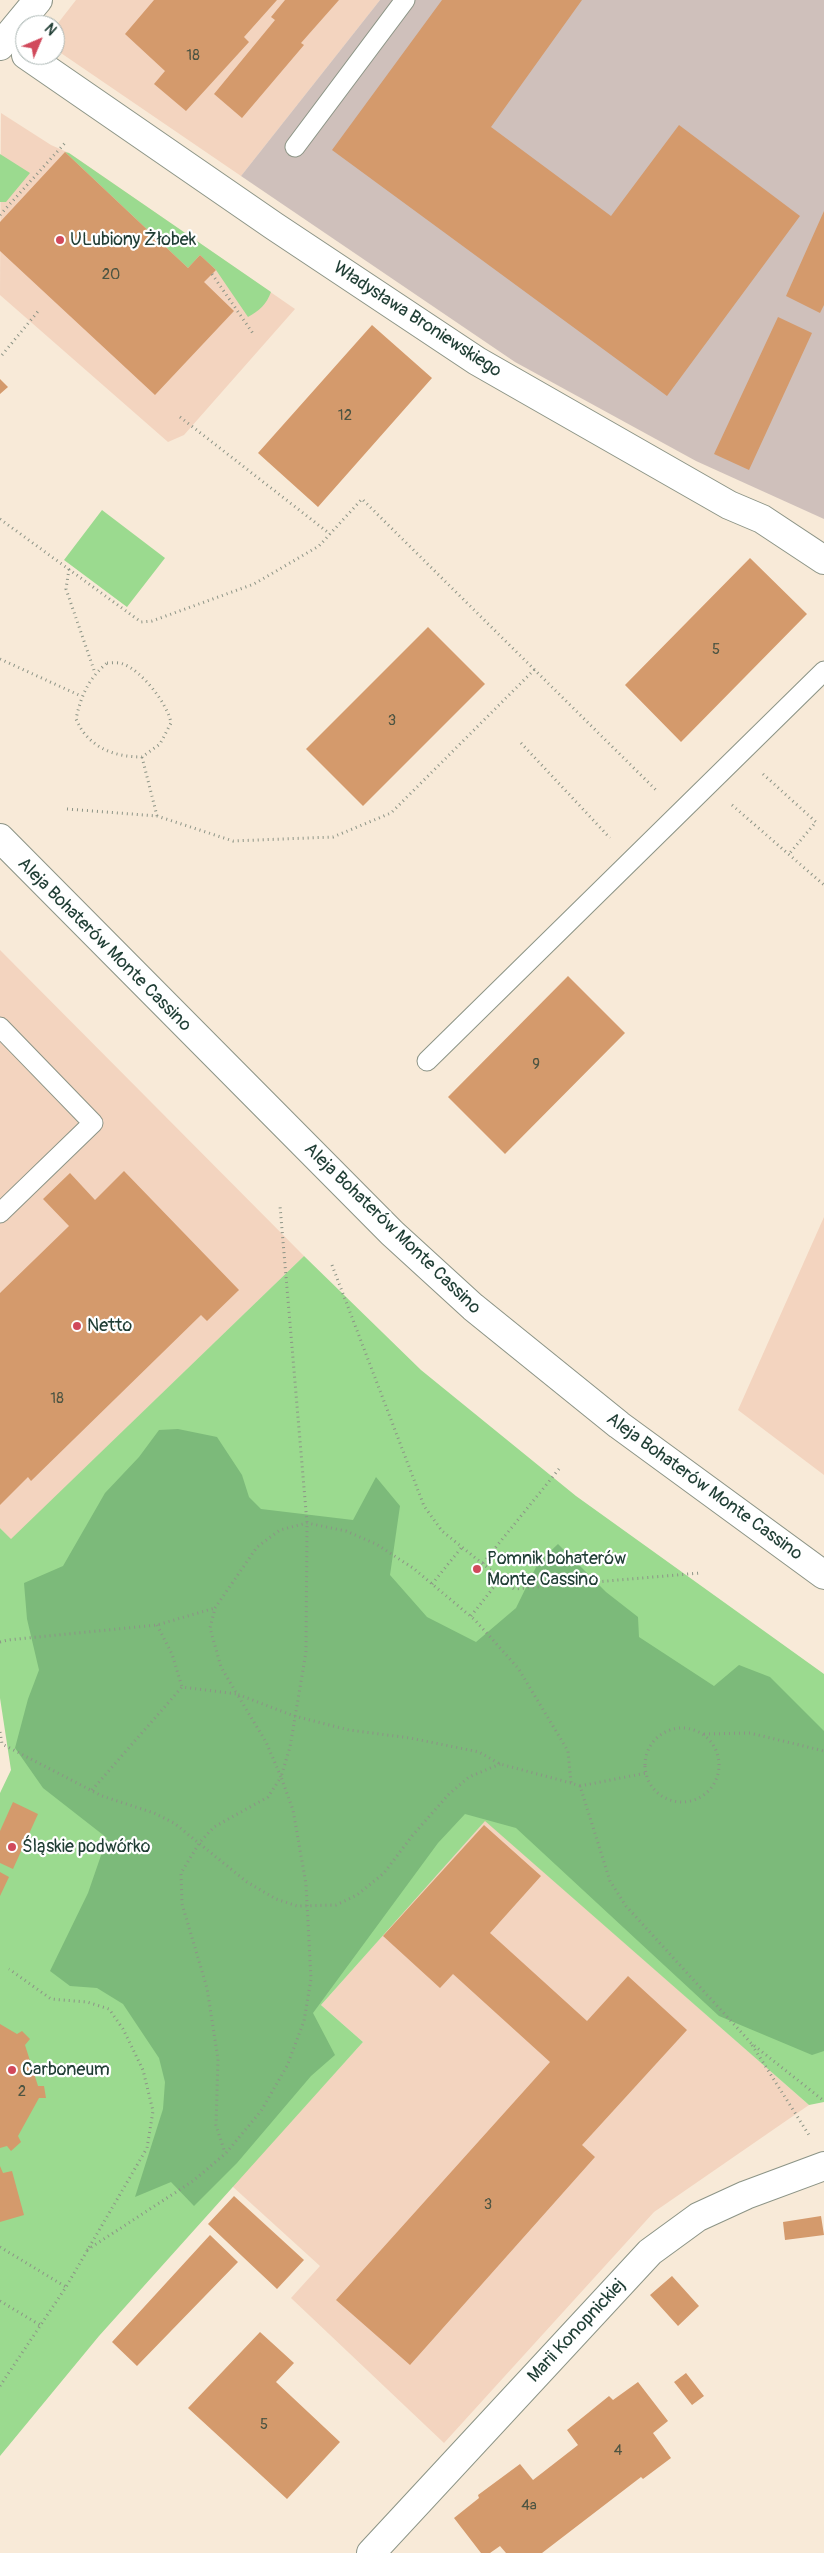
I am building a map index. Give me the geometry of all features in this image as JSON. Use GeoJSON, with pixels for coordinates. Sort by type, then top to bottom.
{"type":"FeatureCollection","features":[{"type":"Feature","properties":{"kind":"street"},"geometry":{"type":"LineString","coordinates":[[14,49],[38,0]]}},
{"type":"Feature","properties":{"kind":"street","name":"Władysława Broniewskiego"},"geometry":{"type":"LineString","coordinates":[[14,49],[477,361],[729,505],[762,519],[824,560]]}},
{"type":"Feature","properties":{"kind":"street","name":"Aleja Bohaterów Monte Cassino"},"geometry":{"type":"LineString","coordinates":[[0,838],[392,1233],[473,1307],[619,1425],[824,1575]]}},
{"type":"Feature","properties":{"kind":"street","name":"Marii Konopnickiej"},"geometry":{"type":"LineString","coordinates":[[371,2553],[650,2252],[698,2217],[746,2195],[819,2154]]}},
{"type":"Feature","properties":{"kind":"lane"},"geometry":{"type":"LineString","coordinates":[[295,147],[405,0]]}},
{"type":"Feature","properties":{"kind":"lane"},"geometry":{"type":"LineString","coordinates":[[426,1061],[824,671]]}},
{"type":"Feature","properties":{"kind":"lane"},"geometry":{"type":"LineString","coordinates":[[0,1027],[93,1123],[0,1214]]}},
{"type":"Feature","properties":{"kind":"path"},"geometry":{"type":"LineString","coordinates":[[0,215],[65,143]]}},
{"type":"Feature","properties":{"kind":"path"},"geometry":{"type":"LineString","coordinates":[[212,274],[254,335]]}},
{"type":"Feature","properties":{"kind":"path"},"geometry":{"type":"LineString","coordinates":[[2,355],[40,309]]}},
{"type":"Feature","properties":{"kind":"path"},"geometry":{"type":"LineString","coordinates":[[180,418],[330,534]]}},
{"type":"Feature","properties":{"kind":"path"},"geometry":{"type":"LineString","coordinates":[[0,519],[141,622],[152,621],[254,584],[319,546],[362,498],[660,794]]}},
{"type":"Feature","properties":{"kind":"path"},"geometry":{"type":"LineString","coordinates":[[69,569],[66,589],[95,673]]}},
{"type":"Feature","properties":{"kind":"path"},"geometry":{"type":"LineString","coordinates":[[0,659],[81,696]]}},
{"type":"Feature","properties":{"kind":"path"},"geometry":{"type":"LineString","coordinates":[[107,663],[123,664],[149,683],[170,716],[172,723],[160,744],[142,758],[119,755],[87,740],[76,719],[81,696],[95,673],[107,663]]}},
{"type":"Feature","properties":{"kind":"path"},"geometry":{"type":"LineString","coordinates":[[67,810],[157,816],[234,841],[333,837],[391,813],[535,669]]}},
{"type":"Feature","properties":{"kind":"path"},"geometry":{"type":"LineString","coordinates":[[521,744],[612,839]]}},
{"type":"Feature","properties":{"kind":"path"},"geometry":{"type":"LineString","coordinates":[[741,753],[816,822],[789,854]]}},
{"type":"Feature","properties":{"kind":"path"},"geometry":{"type":"LineString","coordinates":[[142,758],[157,816]]}},
{"type":"Feature","properties":{"kind":"path"},"geometry":{"type":"LineString","coordinates":[[708,785],[824,885]]}},
{"type":"Feature","properties":{"kind":"path"},"geometry":{"type":"LineString","coordinates":[[226,2153],[216,2125],[218,2059],[207,1988],[182,1904],[181,1873],[200,1842],[214,1827],[268,1798],[281,1777],[290,1746],[306,1652],[307,1523],[280,1206]]}},
{"type":"Feature","properties":{"kind":"path"},"geometry":{"type":"LineString","coordinates":[[332,1265],[424,1506],[442,1531],[514,1589],[700,1573]]}},
{"type":"Feature","properties":{"kind":"path"},"geometry":{"type":"LineString","coordinates":[[483,1563],[559,1469]]}},
{"type":"Feature","properties":{"kind":"path"},"geometry":{"type":"LineString","coordinates":[[87,2250],[193,2181],[226,2153],[261,2111],[287,2066],[304,2021],[311,1979],[308,1906],[293,1810],[266,1742],[221,1667],[210,1628],[215,1608],[257,1547],[280,1530],[307,1523],[346,1531],[376,1544],[413,1568],[470,1616],[518,1668],[568,1751],[571,1783]]}},
{"type":"Feature","properties":{"kind":"path"},"geometry":{"type":"LineString","coordinates":[[432,1584],[462,1547]]}},
{"type":"Feature","properties":{"kind":"path"},"geometry":{"type":"LineString","coordinates":[[470,1616],[501,1578]]}},
{"type":"Feature","properties":{"kind":"path"},"geometry":{"type":"LineString","coordinates":[[0,1642],[157,1625],[215,1608]]}},
{"type":"Feature","properties":{"kind":"path"},"geometry":{"type":"LineString","coordinates":[[157,1625],[172,1654],[182,1687]]}},
{"type":"Feature","properties":{"kind":"path"},"geometry":{"type":"LineString","coordinates":[[182,1687],[237,1694],[294,1716],[349,1730],[410,1738],[479,1752],[500,1764],[580,1786],[646,1774]]}},
{"type":"Feature","properties":{"kind":"path"},"geometry":{"type":"LineString","coordinates":[[92,1790],[182,1687]]}},
{"type":"Feature","properties":{"kind":"path"},"geometry":{"type":"LineString","coordinates":[[687,1727],[703,1734],[713,1742],[718,1754],[719,1772],[714,1785],[701,1798],[690,1802],[675,1802],[663,1797],[652,1786],[646,1774],[645,1758],[650,1744],[659,1735],[670,1729],[687,1727]]}},
{"type":"Feature","properties":{"kind":"path"},"geometry":{"type":"LineString","coordinates":[[0,1732],[2,1744],[102,1796],[168,1819],[200,1842],[247,1882],[276,1899],[297,1906],[336,1905],[357,1896],[384,1873],[412,1836],[449,1794],[469,1778],[500,1764]]}},
{"type":"Feature","properties":{"kind":"path"},"geometry":{"type":"LineString","coordinates":[[703,1734],[750,1733],[824,1751]]}},
{"type":"Feature","properties":{"kind":"path"},"geometry":{"type":"LineString","coordinates":[[580,1786],[610,1881],[626,1906],[751,2043],[824,2101]]}},
{"type":"Feature","properties":{"kind":"path"},"geometry":{"type":"LineString","coordinates":[[0,2386],[66,2287],[147,2148],[153,2111],[143,2070],[123,2029],[109,2009],[87,2002],[51,1999],[8,1969]]}},
{"type":"Feature","properties":{"kind":"path"},"geometry":{"type":"LineString","coordinates":[[751,2043],[819,2154]]}},
{"type":"Feature","properties":{"kind":"path"},"geometry":{"type":"LineString","coordinates":[[0,2247],[66,2287]]}},
{"type":"Feature","properties":{"kind":"path"},"geometry":{"type":"LineString","coordinates":[[0,2301],[40,2325]]}},
{"type":"Feature","properties":{"kind":"shaded area"},"geometry":{"type":"Polygon","coordinates":[[[76,0],[380,0],[241,176],[65,56],[64,15],[76,0]]]}},
{"type":"Feature","properties":{"kind":"shaded area"},"geometry":{"type":"Polygon","coordinates":[[[380,0],[824,0],[824,519],[696,461],[515,362],[241,176],[380,0]]]}},
{"type":"Feature","properties":{"kind":"shaded area"},"geometry":{"type":"Polygon","coordinates":[[[1,113],[51,145],[69,153],[295,309],[184,435],[168,442],[0,295],[1,113]]]}},
{"type":"Feature","properties":{"kind":"shaded area"},"geometry":{"type":"Polygon","coordinates":[[[0,950],[304,1256],[11,1540],[0,1528],[0,950]]]}},
{"type":"Feature","properties":{"kind":"shaded area"},"geometry":{"type":"Polygon","coordinates":[[[824,1217],[824,1475],[738,1410],[824,1217]]]}},
{"type":"Feature","properties":{"kind":"shaded area"},"geometry":{"type":"Polygon","coordinates":[[[485,1820],[809,2105],[654,2212],[444,2443],[291,2298],[320,2266],[232,2186],[363,2042],[321,2005],[485,1820]]]}},
{"type":"Feature","properties":{"kind":"green space"},"geometry":{"type":"Polygon","coordinates":[[[65,152],[271,292],[265,304],[248,317],[216,270],[200,255],[188,268],[65,152]]]}},
{"type":"Feature","properties":{"kind":"green space"},"geometry":{"type":"Polygon","coordinates":[[[0,154],[30,173],[6,202],[0,202],[0,154]]]}},
{"type":"Feature","properties":{"kind":"green space"},"geometry":{"type":"Polygon","coordinates":[[[102,510],[165,558],[127,607],[64,560],[102,510]]]}},
{"type":"Feature","properties":{"kind":"green space"},"geometry":{"type":"Polygon","coordinates":[[[304,1256],[421,1370],[576,1496],[824,1674],[824,2102],[809,2105],[485,1821],[321,2005],[363,2042],[99,2336],[0,2456],[0,1793],[11,1770],[0,1698],[0,1528],[11,1539],[304,1256]]]}},
{"type":"Feature","properties":{"kind":"green space"},"geometry":{"type":"Polygon","coordinates":[[[178,1429],[217,1437],[242,1475],[249,1497],[261,1509],[353,1520],[376,1477],[400,1506],[390,1575],[427,1617],[476,1642],[516,1608],[538,1563],[558,1544],[606,1592],[638,1617],[639,1637],[714,1686],[739,1665],[770,1677],[824,1731],[824,2051],[812,2055],[719,2016],[516,1828],[465,1814],[438,1843],[313,2013],[335,2055],[311,2076],[237,2163],[194,2206],[171,2182],[135,2197],[163,2109],[165,2082],[159,2058],[123,2004],[97,1988],[70,1986],[50,1971],[88,1893],[107,1838],[43,1788],[15,1748],[28,1699],[39,1670],[27,1619],[24,1583],[63,1566],[105,1493],[139,1457],[159,1430],[178,1429]]]}},
{"type":"Feature","properties":{"kind":"building"},"geometry":{"type":"Polygon","coordinates":[[[154,0],[277,0],[244,37],[249,42],[186,111],[154,84],[165,71],[125,34],[154,0]]]}},
{"type":"Feature","properties":{"kind":"building"},"geometry":{"type":"Polygon","coordinates":[[[285,0],[339,0],[301,43],[304,45],[242,118],[214,94],[275,20],[271,17],[285,0]]]}},
{"type":"Feature","properties":{"kind":"building"},"geometry":{"type":"Polygon","coordinates":[[[442,0],[582,0],[491,127],[611,216],[679,125],[800,216],[667,396],[332,150],[442,0]]]}},
{"type":"Feature","properties":{"kind":"building"},"geometry":{"type":"Polygon","coordinates":[[[65,152],[188,268],[200,255],[216,270],[204,282],[234,311],[155,395],[0,251],[0,222],[65,152]]]}},
{"type":"Feature","properties":{"kind":"building"},"geometry":{"type":"Polygon","coordinates":[[[824,211],[824,305],[820,313],[786,296],[824,211]]]}},
{"type":"Feature","properties":{"kind":"building"},"geometry":{"type":"Polygon","coordinates":[[[778,317],[812,333],[749,470],[714,454],[778,317]]]}},
{"type":"Feature","properties":{"kind":"building"},"geometry":{"type":"Polygon","coordinates":[[[372,325],[432,378],[318,507],[258,453],[372,325]]]}},
{"type":"Feature","properties":{"kind":"building"},"geometry":{"type":"Polygon","coordinates":[[[0,379],[8,387],[0,394],[0,379]]]}},
{"type":"Feature","properties":{"kind":"building"},"geometry":{"type":"Polygon","coordinates":[[[750,558],[807,614],[681,742],[625,685],[750,558]]]}},
{"type":"Feature","properties":{"kind":"building"},"geometry":{"type":"Polygon","coordinates":[[[428,627],[485,684],[363,806],[306,749],[428,627]]]}},
{"type":"Feature","properties":{"kind":"building"},"geometry":{"type":"Polygon","coordinates":[[[568,976],[625,1033],[505,1154],[448,1097],[568,976]]]}},
{"type":"Feature","properties":{"kind":"building"},"geometry":{"type":"Polygon","coordinates":[[[124,1171],[239,1290],[207,1321],[201,1315],[31,1481],[28,1477],[0,1505],[0,1293],[69,1226],[43,1199],[70,1173],[95,1200],[124,1171]]]}},
{"type":"Feature","properties":{"kind":"building","name":"Śląskie podwórko"},"geometry":{"type":"Polygon","coordinates":[[[13,1802],[38,1814],[13,1869],[0,1863],[0,1831],[13,1802]]]}},
{"type":"Feature","properties":{"kind":"building"},"geometry":{"type":"Polygon","coordinates":[[[484,1825],[541,1876],[490,1933],[587,2021],[628,1976],[687,2030],[582,2145],[595,2157],[410,2365],[336,2300],[550,2062],[453,1974],[440,1988],[383,1936],[484,1825]]]}},
{"type":"Feature","properties":{"kind":"building"},"geometry":{"type":"Polygon","coordinates":[[[0,1872],[9,1877],[0,1896],[0,1872]]]}},
{"type":"Feature","properties":{"kind":"building"},"geometry":{"type":"Polygon","coordinates":[[[0,2024],[17,2034],[22,2031],[30,2039],[25,2045],[38,2086],[44,2086],[46,2098],[39,2098],[18,2136],[21,2142],[11,2151],[7,2146],[0,2148],[0,2024]]]}},
{"type":"Feature","properties":{"kind":"building"},"geometry":{"type":"Polygon","coordinates":[[[0,2166],[3,2173],[12,2171],[24,2215],[0,2222],[0,2166]]]}},
{"type":"Feature","properties":{"kind":"building"},"geometry":{"type":"Polygon","coordinates":[[[234,2196],[304,2260],[277,2289],[208,2224],[234,2196]]]}},
{"type":"Feature","properties":{"kind":"building"},"geometry":{"type":"Polygon","coordinates":[[[821,2216],[824,2235],[785,2240],[783,2222],[821,2216]]]}},
{"type":"Feature","properties":{"kind":"building"},"geometry":{"type":"Polygon","coordinates":[[[210,2235],[238,2262],[137,2366],[112,2342],[210,2235]]]}},
{"type":"Feature","properties":{"kind":"building"},"geometry":{"type":"Polygon","coordinates":[[[672,2276],[699,2306],[678,2326],[650,2295],[672,2276]]]}},
{"type":"Feature","properties":{"kind":"building"},"geometry":{"type":"Polygon","coordinates":[[[260,2332],[294,2363],[276,2382],[340,2442],[287,2499],[188,2408],[260,2332]]]}},
{"type":"Feature","properties":{"kind":"building"},"geometry":{"type":"Polygon","coordinates":[[[686,2373],[704,2396],[692,2405],[674,2382],[686,2373]]]}},
{"type":"Feature","properties":{"kind":"building"},"geometry":{"type":"Polygon","coordinates":[[[638,2382],[668,2421],[653,2433],[671,2458],[643,2479],[641,2477],[542,2553],[506,2553],[500,2546],[490,2553],[481,2553],[454,2518],[479,2498],[478,2495],[520,2464],[533,2480],[578,2445],[567,2430],[609,2396],[613,2400],[638,2382]]]}},
{"type":"Feature","properties":{"kind":"place","name":"ULubiony Żłobek"},"geometry":{"type":"Point","coordinates":[60,240]}},
{"type":"Feature","properties":{"kind":"place","name":"Netto"},"geometry":{"type":"Point","coordinates":[77,1326]}},
{"type":"Feature","properties":{"kind":"place","name":"Pomnik bohaterów Monte Cassino"},"geometry":{"type":"Point","coordinates":[477,1569]}},
{"type":"Feature","properties":{"kind":"place","name":"Śląskie podwórko"},"geometry":{"type":"Point","coordinates":[12,1847]}},
{"type":"Feature","properties":{"kind":"place","name":"Carboneum"},"geometry":{"type":"Point","coordinates":[12,2070]}}]}
